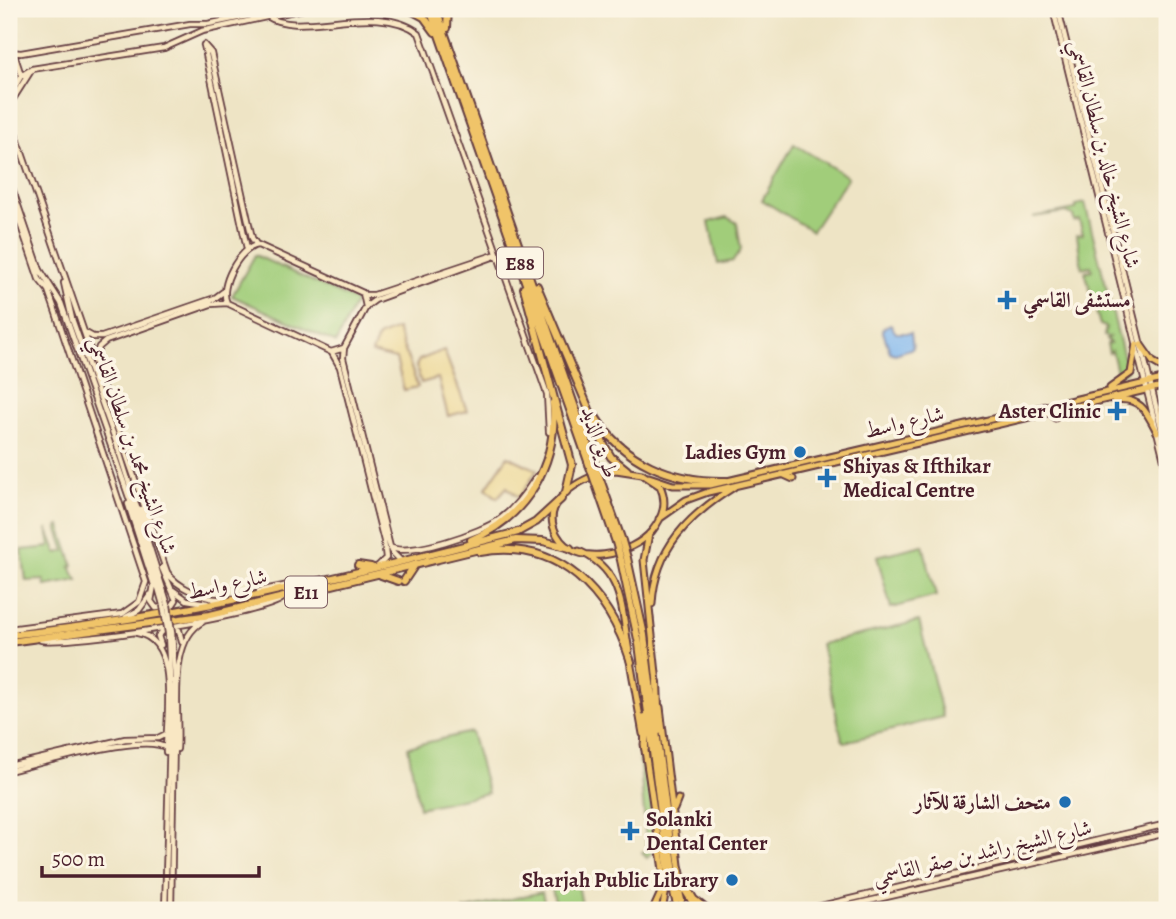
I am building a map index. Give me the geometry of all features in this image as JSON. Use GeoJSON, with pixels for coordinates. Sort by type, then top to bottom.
{"type":"FeatureCollection","features":[{"type":"Feature","properties":{"kind":"highway"},"geometry":{"type":"LineString","coordinates":[[409,9],[429,22],[449,62]]}},
{"type":"Feature","properties":{"kind":"highway","name":"طريق الذيد"},"geometry":{"type":"LineString","coordinates":[[430,9],[619,541],[624,559],[644,635],[678,900],[668,867],[636,622],[624,559]]}},
{"type":"Feature","properties":{"kind":"highway","name":"طريق الذيد"},"geometry":{"type":"LineString","coordinates":[[436,9],[592,463]]}},
{"type":"Feature","properties":{"kind":"highway"},"geometry":{"type":"LineString","coordinates":[[448,9],[446,25],[452,51]]}},
{"type":"Feature","properties":{"kind":"highway"},"geometry":{"type":"LineString","coordinates":[[517,256],[572,465],[566,492]]}},
{"type":"Feature","properties":{"kind":"highway"},"geometry":{"type":"LineString","coordinates":[[525,263],[607,452],[626,470]]}},
{"type":"Feature","properties":{"kind":"highway"},"geometry":{"type":"LineString","coordinates":[[462,545],[501,523],[535,486],[552,439],[552,387]]}},
{"type":"Feature","properties":{"kind":"highway"},"geometry":{"type":"LineString","coordinates":[[582,394],[609,436],[638,460],[684,478],[726,481]]}},
{"type":"Feature","properties":{"kind":"highway","name":"شارع واسط"},"geometry":{"type":"LineString","coordinates":[[9,642],[160,623],[283,598],[401,561],[527,528],[561,499]]}},
{"type":"Feature","properties":{"kind":"highway","name":"شارع واسط"},"geometry":{"type":"LineString","coordinates":[[9,635],[195,609],[526,539],[570,548]]}},
{"type":"Feature","properties":{"kind":"highway"},"geometry":{"type":"LineString","coordinates":[[440,542],[442,550]]}},
{"type":"Feature","properties":{"kind":"highway"},"geometry":{"type":"LineString","coordinates":[[458,553],[499,550],[524,552],[562,566],[589,585],[607,606],[620,629],[631,662]]}},
{"type":"Feature","properties":{"kind":"highway"},"geometry":{"type":"LineString","coordinates":[[449,555],[452,565]]}},
{"type":"Feature","properties":{"kind":"highway"},"geometry":{"type":"LineString","coordinates":[[358,565],[401,581],[408,570],[417,564]]}},
{"type":"Feature","properties":{"kind":"highway"},"geometry":{"type":"LineString","coordinates":[[643,677],[645,744]]}},
{"type":"Feature","properties":{"kind":"highway"},"geometry":{"type":"LineString","coordinates":[[657,681],[661,774]]}},
{"type":"Feature","properties":{"kind":"main road"},"geometry":{"type":"LineString","coordinates":[[1139,344],[1153,362],[1167,370]]}},
{"type":"Feature","properties":{"kind":"main road"},"geometry":{"type":"LineString","coordinates":[[1101,396],[1131,373],[1139,344]]}},
{"type":"Feature","properties":{"kind":"main road","name":"شارع واسط"},"geometry":{"type":"LineString","coordinates":[[649,477],[688,486],[726,481],[1149,385],[1167,378]]}},
{"type":"Feature","properties":{"kind":"main road","name":"شارع واسط"},"geometry":{"type":"LineString","coordinates":[[1149,385],[1167,385]]}},
{"type":"Feature","properties":{"kind":"main road"},"geometry":{"type":"LineString","coordinates":[[1101,396],[1127,401],[1147,411],[1159,430]]}},
{"type":"Feature","properties":{"kind":"main road","name":"شارع واسط"},"geometry":{"type":"LineString","coordinates":[[659,519],[693,497],[738,484],[1065,408],[1101,396]]}},
{"type":"Feature","properties":{"kind":"main road"},"geometry":{"type":"LineString","coordinates":[[1159,430],[1162,406],[1167,396]]}},
{"type":"Feature","properties":{"kind":"main road"},"geometry":{"type":"LineString","coordinates":[[1055,418],[1065,408]]}},
{"type":"Feature","properties":{"kind":"main road"},"geometry":{"type":"LineString","coordinates":[[920,443],[932,446]]}},
{"type":"Feature","properties":{"kind":"main road"},"geometry":{"type":"LineString","coordinates":[[845,447],[855,451]]}},
{"type":"Feature","properties":{"kind":"main road"},"geometry":{"type":"LineString","coordinates":[[867,462],[877,453]]}},
{"type":"Feature","properties":{"kind":"main road"},"geometry":{"type":"LineString","coordinates":[[747,476],[757,467]]}},
{"type":"Feature","properties":{"kind":"main road"},"geometry":{"type":"LineString","coordinates":[[579,551],[615,553],[637,544],[649,534],[659,519],[664,499],[660,486],[649,477],[626,470],[606,471],[587,477],[566,492],[561,499],[554,515],[554,527],[558,537],[570,548],[600,562],[612,576],[645,744],[666,894],[662,910],[684,906],[697,910]]}},
{"type":"Feature","properties":{"kind":"main road"},"geometry":{"type":"LineString","coordinates":[[782,474],[793,479]]}},
{"type":"Feature","properties":{"kind":"main road"},"geometry":{"type":"LineString","coordinates":[[651,621],[656,578],[673,539],[697,511],[738,484]]}},
{"type":"Feature","properties":{"kind":"main road"},"geometry":{"type":"LineString","coordinates":[[649,534],[644,560],[679,866],[685,891],[697,910]]}},
{"type":"Feature","properties":{"kind":"main road"},"geometry":{"type":"LineString","coordinates":[[636,738],[645,744]]}},
{"type":"Feature","properties":{"kind":"main road"},"geometry":{"type":"LineString","coordinates":[[665,746],[673,749]]}},
{"type":"Feature","properties":{"kind":"main road"},"geometry":{"type":"LineString","coordinates":[[673,815],[674,803],[678,799]]}},
{"type":"Feature","properties":{"kind":"main road"},"geometry":{"type":"LineString","coordinates":[[679,866],[691,895],[708,910]]}},
{"type":"Feature","properties":{"kind":"main road"},"geometry":{"type":"LineString","coordinates":[[653,910],[662,896],[663,878]]}},
{"type":"Feature","properties":{"kind":"street"},"geometry":{"type":"LineString","coordinates":[[21,76],[20,64],[11,53],[190,23],[205,24],[276,9]]}},
{"type":"Feature","properties":{"kind":"street"},"geometry":{"type":"LineString","coordinates":[[202,31],[303,9]]}},
{"type":"Feature","properties":{"kind":"street","name":"شارع الشيخ خالد بن سلطان القاسمي"},"geometry":{"type":"LineString","coordinates":[[1056,9],[1097,184],[1139,344]]}},
{"type":"Feature","properties":{"kind":"street","name":"شارع الشيخ خالد بن سلطان القاسمي"},"geometry":{"type":"LineString","coordinates":[[1056,9],[1104,195],[1159,430]]}},
{"type":"Feature","properties":{"kind":"street"},"geometry":{"type":"LineString","coordinates":[[384,541],[403,551],[482,530],[508,513],[535,479],[548,445],[550,423],[548,398],[426,46],[415,28],[396,14]]}},
{"type":"Feature","properties":{"kind":"street"},"geometry":{"type":"LineString","coordinates":[[267,16],[278,22],[318,15]]}},
{"type":"Feature","properties":{"kind":"street"},"geometry":{"type":"LineString","coordinates":[[9,96],[21,76],[32,69],[160,49],[187,40],[202,31],[206,27],[205,24]]}},
{"type":"Feature","properties":{"kind":"street"},"geometry":{"type":"LineString","coordinates":[[93,362],[99,347],[106,341],[210,301],[223,291],[247,249],[247,230],[211,53],[205,44],[247,230],[258,245],[358,289],[365,295],[382,295]]}},
{"type":"Feature","properties":{"kind":"street"},"geometry":{"type":"LineString","coordinates":[[32,69],[12,99],[9,113],[164,575],[176,597],[172,606],[159,608],[152,605],[152,580],[128,488]]}},
{"type":"Feature","properties":{"kind":"street","name":"شارع الشيخ محمد بن سلطان القاسمي"},"geometry":{"type":"LineString","coordinates":[[9,125],[63,279],[72,319],[103,404],[166,605],[171,678],[171,910]]}},
{"type":"Feature","properties":{"kind":"street","name":"شارع الشيخ محمد بن سلطان القاسمي"},"geometry":{"type":"LineString","coordinates":[[9,178],[40,270],[59,300],[128,488]]}},
{"type":"Feature","properties":{"kind":"street"},"geometry":{"type":"LineString","coordinates":[[1097,184],[1104,195]]}},
{"type":"Feature","properties":{"kind":"street"},"geometry":{"type":"LineString","coordinates":[[9,191],[39,279],[48,290],[146,582],[141,598],[126,612],[66,629]]}},
{"type":"Feature","properties":{"kind":"street"},"geometry":{"type":"LineString","coordinates":[[247,249],[258,245]]}},
{"type":"Feature","properties":{"kind":"street"},"geometry":{"type":"LineString","coordinates":[[484,259],[492,253],[495,246]]}},
{"type":"Feature","properties":{"kind":"street"},"geometry":{"type":"LineString","coordinates":[[401,561],[393,556],[390,546],[343,356],[344,348],[366,307],[382,295],[498,254]]}},
{"type":"Feature","properties":{"kind":"street"},"geometry":{"type":"LineString","coordinates":[[484,259],[501,262]]}},
{"type":"Feature","properties":{"kind":"street"},"geometry":{"type":"LineString","coordinates":[[223,291],[227,303]]}},
{"type":"Feature","properties":{"kind":"street"},"geometry":{"type":"LineString","coordinates":[[365,295],[366,307]]}},
{"type":"Feature","properties":{"kind":"street"},"geometry":{"type":"LineString","coordinates":[[83,331],[96,337],[210,301],[227,303],[331,352],[348,376]]}},
{"type":"Feature","properties":{"kind":"street"},"geometry":{"type":"LineString","coordinates":[[61,329],[67,321]]}},
{"type":"Feature","properties":{"kind":"street"},"geometry":{"type":"LineString","coordinates":[[61,329],[71,330]]}},
{"type":"Feature","properties":{"kind":"street"},"geometry":{"type":"LineString","coordinates":[[96,337],[92,344],[99,347]]}},
{"type":"Feature","properties":{"kind":"street"},"geometry":{"type":"LineString","coordinates":[[331,352],[344,348]]}},
{"type":"Feature","properties":{"kind":"street"},"geometry":{"type":"LineString","coordinates":[[340,367],[384,541],[386,558],[376,571]]}},
{"type":"Feature","properties":{"kind":"street"},"geometry":{"type":"LineString","coordinates":[[102,389],[103,404]]}},
{"type":"Feature","properties":{"kind":"street"},"geometry":{"type":"LineString","coordinates":[[1159,430],[1167,451]]}},
{"type":"Feature","properties":{"kind":"street"},"geometry":{"type":"LineString","coordinates":[[1159,430],[1167,472]]}},
{"type":"Feature","properties":{"kind":"street"},"geometry":{"type":"LineString","coordinates":[[108,465],[110,444]]}},
{"type":"Feature","properties":{"kind":"street"},"geometry":{"type":"LineString","coordinates":[[128,488],[171,579],[206,597],[220,600]]}},
{"type":"Feature","properties":{"kind":"street"},"geometry":{"type":"LineString","coordinates":[[141,561],[148,565]]}},
{"type":"Feature","properties":{"kind":"street"},"geometry":{"type":"LineString","coordinates":[[164,575],[180,596],[193,602],[207,603]]}},
{"type":"Feature","properties":{"kind":"street"},"geometry":{"type":"LineString","coordinates":[[126,617],[144,606],[152,580]]}},
{"type":"Feature","properties":{"kind":"street"},"geometry":{"type":"LineString","coordinates":[[9,629],[126,617],[302,582],[319,582]]}},
{"type":"Feature","properties":{"kind":"street"},"geometry":{"type":"LineString","coordinates":[[39,639],[69,640],[125,633],[231,615],[273,604],[283,598]]}},
{"type":"Feature","properties":{"kind":"street"},"geometry":{"type":"LineString","coordinates":[[179,670],[187,635],[210,618]]}},
{"type":"Feature","properties":{"kind":"street"},"geometry":{"type":"LineString","coordinates":[[178,629],[183,636],[178,656],[178,733],[171,774],[166,749],[166,658],[158,634],[164,630],[178,629]]}},
{"type":"Feature","properties":{"kind":"street"},"geometry":{"type":"LineString","coordinates":[[125,633],[141,633],[151,638],[166,658]]}},
{"type":"Feature","properties":{"kind":"street"},"geometry":{"type":"LineString","coordinates":[[9,768],[126,744],[159,741],[166,734]]}},
{"type":"Feature","properties":{"kind":"street"},"geometry":{"type":"LineString","coordinates":[[159,741],[166,749]]}},
{"type":"Feature","properties":{"kind":"street","name":"شارع الشيخ محمد بن سلطان القاسمي"},"geometry":{"type":"LineString","coordinates":[[165,910],[171,774]]}},
{"type":"Feature","properties":{"kind":"street","name":"شارع الشيخ راشد بن صقر القاسمي"},"geometry":{"type":"LineString","coordinates":[[804,910],[1167,824]]}},
{"type":"Feature","properties":{"kind":"street","name":"شارع الشيخ راشد بن صقر القاسمي"},"geometry":{"type":"LineString","coordinates":[[829,910],[1167,832]]}},
{"type":"Feature","properties":{"kind":"street"},"geometry":{"type":"LineString","coordinates":[[1048,859],[1055,852]]}},
{"type":"Feature","properties":{"kind":"street"},"geometry":{"type":"LineString","coordinates":[[816,910],[821,906]]}},
{"type":"Feature","properties":{"kind":"green space"},"geometry":{"type":"Polygon","coordinates":[[[794,144],[848,177],[812,231],[762,200],[794,144]]]}},
{"type":"Feature","properties":{"kind":"green space"},"geometry":{"type":"Polygon","coordinates":[[[1085,203],[1127,370],[1114,381],[1104,384],[1118,376],[1112,351],[1109,353],[1107,344],[1110,343],[1106,339],[1109,337],[1104,336],[1106,327],[1100,325],[1085,272],[1092,270],[1091,266],[1082,268],[1077,235],[1083,234],[1079,220],[1074,221],[1073,215],[1065,212],[1033,217],[1076,209],[1076,205],[1085,203]]]}},
{"type":"Feature","properties":{"kind":"green space"},"geometry":{"type":"Polygon","coordinates":[[[727,217],[737,223],[741,250],[733,261],[718,264],[709,222],[727,217]]]}},
{"type":"Feature","properties":{"kind":"green space"},"geometry":{"type":"Polygon","coordinates":[[[255,255],[356,301],[336,343],[232,296],[255,255]]]}},
{"type":"Feature","properties":{"kind":"green space"},"geometry":{"type":"Polygon","coordinates":[[[60,526],[73,565],[70,567],[78,580],[45,586],[44,580],[26,581],[22,550],[50,547],[47,528],[57,553],[65,551],[57,527],[60,526]]]}},
{"type":"Feature","properties":{"kind":"green space"},"geometry":{"type":"Polygon","coordinates":[[[923,545],[936,596],[891,608],[877,556],[923,545]]]}},
{"type":"Feature","properties":{"kind":"green space"},"geometry":{"type":"Polygon","coordinates":[[[919,621],[943,717],[845,742],[842,740],[821,644],[919,621]]]}},
{"type":"Feature","properties":{"kind":"green space"},"geometry":{"type":"Polygon","coordinates":[[[471,732],[488,793],[419,808],[408,747],[471,732]]]}},
{"type":"Feature","properties":{"kind":"green space"},"geometry":{"type":"Polygon","coordinates":[[[638,740],[650,793],[654,850],[647,858],[642,853],[647,851],[638,740]]]}},
{"type":"Feature","properties":{"kind":"green space"},"geometry":{"type":"Polygon","coordinates":[[[578,884],[583,910],[557,910],[552,889],[578,884]]]}},
{"type":"Feature","properties":{"kind":"green space"},"geometry":{"type":"Polygon","coordinates":[[[542,892],[546,910],[463,910],[542,892]]]}},
{"type":"Feature","properties":{"kind":"sand"},"geometry":{"type":"Polygon","coordinates":[[[397,329],[418,387],[404,390],[396,359],[372,353],[378,337],[397,329]]]}},
{"type":"Feature","properties":{"kind":"sand"},"geometry":{"type":"Polygon","coordinates":[[[444,350],[467,411],[448,416],[438,378],[421,383],[416,366],[419,360],[444,350]]]}},
{"type":"Feature","properties":{"kind":"sand"},"geometry":{"type":"Polygon","coordinates":[[[508,456],[537,470],[519,498],[507,487],[497,498],[486,488],[508,456]]]}},
{"type":"Feature","properties":{"kind":"water"},"geometry":{"type":"Polygon","coordinates":[[[890,324],[896,333],[911,333],[913,348],[895,354],[890,352],[882,329],[890,324]]]}},
{"type":"Feature","properties":{"kind":"place","name":"مستشفى القاسمي"},"geometry":{"type":"Point","coordinates":[1007,300]}},
{"type":"Feature","properties":{"kind":"place","name":"Aster Clinic"},"geometry":{"type":"Point","coordinates":[1117,411]}},
{"type":"Feature","properties":{"kind":"place","name":"Ladies Gym"},"geometry":{"type":"Point","coordinates":[800,452]}},
{"type":"Feature","properties":{"kind":"place","name":"Shiyas & Ifthikar Medical Centre"},"geometry":{"type":"Point","coordinates":[827,478]}},
{"type":"Feature","properties":{"kind":"place","name":"متحف الشارقة للآثار"},"geometry":{"type":"Point","coordinates":[1065,802]}},
{"type":"Feature","properties":{"kind":"place","name":"Solanki Dental Center"},"geometry":{"type":"Point","coordinates":[630,831]}},
{"type":"Feature","properties":{"kind":"place","name":"Sharjah Public Library"},"geometry":{"type":"Point","coordinates":[732,880]}}]}
